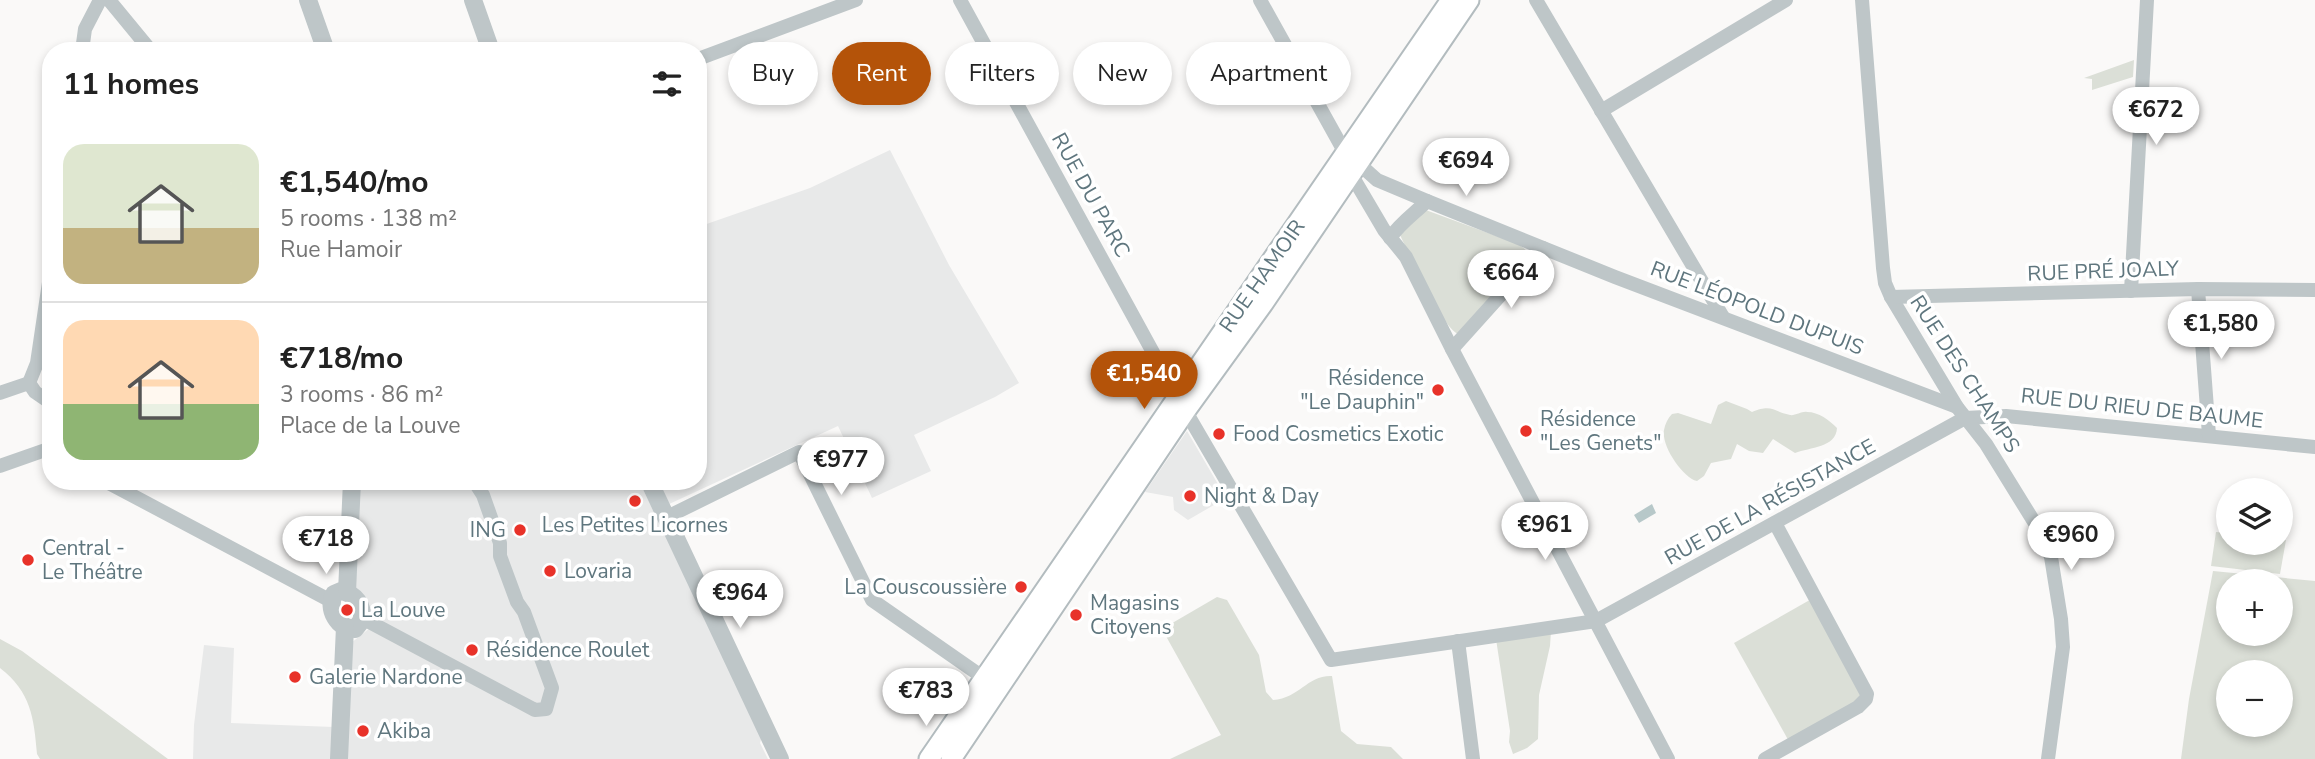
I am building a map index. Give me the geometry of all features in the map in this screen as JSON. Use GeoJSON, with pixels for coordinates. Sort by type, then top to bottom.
{"type":"FeatureCollection","features":[{"type":"Feature","properties":{"kind":"main road","name":"RUE HAMOIR"},"geometry":{"type":"LineString","coordinates":[[1351,163],[1451,0]]}},
{"type":"Feature","properties":{"kind":"main road","name":"RUE HAMOIR"},"geometry":{"type":"LineString","coordinates":[[929,759],[984,678],[1469,0]]}},
{"type":"Feature","properties":{"kind":"main road","name":"RUE HAMOIR"},"geometry":{"type":"LineString","coordinates":[[951,759],[1182,404]]}},
{"type":"Feature","properties":{"kind":"street"},"geometry":{"type":"LineString","coordinates":[[83,42],[85,29],[100,0]]}},
{"type":"Feature","properties":{"kind":"street"},"geometry":{"type":"LineString","coordinates":[[109,0],[144,42]]}},
{"type":"Feature","properties":{"kind":"street"},"geometry":{"type":"LineString","coordinates":[[308,0],[323,42]]}},
{"type":"Feature","properties":{"kind":"street"},"geometry":{"type":"LineString","coordinates":[[473,0],[488,42]]}},
{"type":"Feature","properties":{"kind":"street"},"geometry":{"type":"LineString","coordinates":[[707,56],[856,0]]}},
{"type":"Feature","properties":{"kind":"street","name":"RUE DU PARC"},"geometry":{"type":"LineString","coordinates":[[960,0],[1182,404],[1331,660],[1458,641]]}},
{"type":"Feature","properties":{"kind":"street"},"geometry":{"type":"LineString","coordinates":[[1260,0],[1391,238],[1406,257],[1668,759]]}},
{"type":"Feature","properties":{"kind":"street"},"geometry":{"type":"LineString","coordinates":[[1536,0],[1723,317]]}},
{"type":"Feature","properties":{"kind":"street"},"geometry":{"type":"LineString","coordinates":[[1601,111],[1786,0]]}},
{"type":"Feature","properties":{"kind":"street","name":"RUE DES CHAMPS"},"geometry":{"type":"LineString","coordinates":[[1862,0],[1885,283],[1891,298],[1961,413],[1986,444],[2044,538],[2051,557],[2063,647],[2048,759]]}},
{"type":"Feature","properties":{"kind":"street"},"geometry":{"type":"LineString","coordinates":[[2131,291],[2147,0]]}},
{"type":"Feature","properties":{"kind":"street","name":"RUE LÉOPOLD DUPUIS"},"geometry":{"type":"LineString","coordinates":[[1351,163],[1377,180],[1427,201],[1961,413]]}},
{"type":"Feature","properties":{"kind":"street"},"geometry":{"type":"LineString","coordinates":[[1391,238],[1404,221],[1427,201]]}},
{"type":"Feature","properties":{"kind":"street"},"geometry":{"type":"LineString","coordinates":[[1452,349],[1543,248]]}},
{"type":"Feature","properties":{"kind":"street"},"geometry":{"type":"LineString","coordinates":[[2198,289],[2209,435]]}},
{"type":"Feature","properties":{"kind":"street","name":"RUE PRÉ JOALY"},"geometry":{"type":"LineString","coordinates":[[1891,298],[2198,289],[2315,290]]}},
{"type":"Feature","properties":{"kind":"street"},"geometry":{"type":"LineString","coordinates":[[0,393],[29,383],[37,363],[42,329]]}},
{"type":"Feature","properties":{"kind":"street"},"geometry":{"type":"LineString","coordinates":[[29,383],[42,397]]}},
{"type":"Feature","properties":{"kind":"street","name":"RUE DU RIEU DE BAUME"},"geometry":{"type":"LineString","coordinates":[[1961,413],[2315,447]]}},
{"type":"Feature","properties":{"kind":"street","name":"RUE DE LA RÉSISTANCE"},"geometry":{"type":"LineString","coordinates":[[1596,621],[1775,523],[1961,413]]}},
{"type":"Feature","properties":{"kind":"street"},"geometry":{"type":"LineString","coordinates":[[0,466],[42,451]]}},
{"type":"Feature","properties":{"kind":"street"},"geometry":{"type":"LineString","coordinates":[[665,517],[799,452],[872,600],[984,678]]}},
{"type":"Feature","properties":{"kind":"street"},"geometry":{"type":"LineString","coordinates":[[123,490],[331,601]]}},
{"type":"Feature","properties":{"kind":"street"},"geometry":{"type":"LineString","coordinates":[[347,592],[352,490]]}},
{"type":"Feature","properties":{"kind":"street"},"geometry":{"type":"LineString","coordinates":[[362,618],[535,710],[545,709],[552,688],[500,556],[500,543],[480,490]]}},
{"type":"Feature","properties":{"kind":"street"},"geometry":{"type":"LineString","coordinates":[[653,490],[780,759]]}},
{"type":"Feature","properties":{"kind":"street"},"geometry":{"type":"LineString","coordinates":[[1765,759],[1858,707],[1866,699],[1864,689],[1775,523]]}},
{"type":"Feature","properties":{"kind":"street"},"geometry":{"type":"LineString","coordinates":[[337,592],[347,592],[358,602],[362,618],[356,628],[345,627],[334,615],[331,601],[337,592]]}},
{"type":"Feature","properties":{"kind":"street"},"geometry":{"type":"LineString","coordinates":[[1473,759],[1458,641],[1596,621]]}},
{"type":"Feature","properties":{"kind":"street"},"geometry":{"type":"LineString","coordinates":[[339,759],[345,627]]}},
{"type":"Feature","properties":{"kind":"shaded area"},"geometry":{"type":"Polygon","coordinates":[[[2134,60],[2133,77],[2092,90],[2092,79],[2084,78],[2134,60]]]}},
{"type":"Feature","properties":{"kind":"shaded area"},"geometry":{"type":"Polygon","coordinates":[[[890,150],[949,265],[1019,383],[914,435],[931,471],[872,498],[838,426],[707,487],[707,224],[810,188],[890,150]]]}},
{"type":"Feature","properties":{"kind":"shaded area"},"geometry":{"type":"Polygon","coordinates":[[[1423,209],[1518,244],[1528,255],[1458,334],[1443,318],[1399,233],[1423,209]]]}},
{"type":"Feature","properties":{"kind":"shaded area"},"geometry":{"type":"Polygon","coordinates":[[[1726,401],[1752,412],[1768,408],[1790,415],[1816,413],[1837,428],[1836,435],[1821,446],[1795,453],[1773,439],[1763,453],[1749,451],[1737,444],[1731,459],[1711,463],[1704,476],[1697,481],[1679,467],[1669,452],[1664,436],[1665,426],[1672,414],[1678,413],[1711,424],[1718,405],[1726,401]]]}},
{"type":"Feature","properties":{"kind":"shaded area"},"geometry":{"type":"Polygon","coordinates":[[[1187,431],[1226,498],[1188,520],[1174,510],[1173,497],[1145,492],[1187,431]]]}},
{"type":"Feature","properties":{"kind":"shaded area"},"geometry":{"type":"Polygon","coordinates":[[[359,490],[643,490],[762,736],[760,743],[768,759],[346,759],[351,643],[370,628],[355,588],[359,490]]]}},
{"type":"Feature","properties":{"kind":"shaded area"},"geometry":{"type":"Polygon","coordinates":[[[661,490],[699,490],[667,505],[661,490]]]}},
{"type":"Feature","properties":{"kind":"shaded area"},"geometry":{"type":"Polygon","coordinates":[[[1652,504],[1656,513],[1639,523],[1634,515],[1652,504]]]}},
{"type":"Feature","properties":{"kind":"shaded area"},"geometry":{"type":"Polygon","coordinates":[[[2216,532],[2216,555],[2283,555],[2281,569],[2211,566],[2216,532]]]}},
{"type":"Feature","properties":{"kind":"shaded area"},"geometry":{"type":"Polygon","coordinates":[[[2213,571],[2216,571],[2216,646],[2293,646],[2293,579],[2315,581],[2315,759],[2181,759],[2189,699],[2213,571]]]}},
{"type":"Feature","properties":{"kind":"shaded area"},"geometry":{"type":"Polygon","coordinates":[[[1217,597],[1227,600],[1259,655],[1266,692],[1273,700],[1290,695],[1316,679],[1332,676],[1341,731],[1357,744],[1391,747],[1403,759],[1170,759],[1221,735],[1162,629],[1217,597]]]}},
{"type":"Feature","properties":{"kind":"shaded area"},"geometry":{"type":"Polygon","coordinates":[[[1815,597],[1867,694],[1791,745],[1734,643],[1815,597]]]}},
{"type":"Feature","properties":{"kind":"shaded area"},"geometry":{"type":"Polygon","coordinates":[[[1551,631],[1539,695],[1538,739],[1513,754],[1509,742],[1510,731],[1496,639],[1551,631]]]}},
{"type":"Feature","properties":{"kind":"shaded area"},"geometry":{"type":"Polygon","coordinates":[[[0,639],[22,651],[168,759],[40,759],[25,696],[0,668],[0,639]]]}},
{"type":"Feature","properties":{"kind":"shaded area"},"geometry":{"type":"Polygon","coordinates":[[[204,645],[234,648],[231,723],[334,727],[332,759],[193,759],[194,725],[204,645]]]}},
{"type":"Feature","properties":{"kind":"place","name":"Résidence \"Le Dauphin\""},"geometry":{"type":"Point","coordinates":[1438,390]}},
{"type":"Feature","properties":{"kind":"place","name":"Résidence \"Les Genets\""},"geometry":{"type":"Point","coordinates":[1526,431]}},
{"type":"Feature","properties":{"kind":"place","name":"Food Cosmetics Exotic"},"geometry":{"type":"Point","coordinates":[1219,434]}},
{"type":"Feature","properties":{"kind":"place","name":"Night & Day"},"geometry":{"type":"Point","coordinates":[1190,496]}},
{"type":"Feature","properties":{"kind":"place","name":"Les Petites Licornes"},"geometry":{"type":"Point","coordinates":[635,501]}},
{"type":"Feature","properties":{"kind":"place","name":"ING"},"geometry":{"type":"Point","coordinates":[520,530]}},
{"type":"Feature","properties":{"kind":"place","name":"Central - Le Théâtre"},"geometry":{"type":"Point","coordinates":[28,560]}},
{"type":"Feature","properties":{"kind":"place","name":"Lovaria"},"geometry":{"type":"Point","coordinates":[550,571]}},
{"type":"Feature","properties":{"kind":"place","name":"La Couscoussière"},"geometry":{"type":"Point","coordinates":[1021,587]}},
{"type":"Feature","properties":{"kind":"place","name":"La Louve"},"geometry":{"type":"Point","coordinates":[347,610]}},
{"type":"Feature","properties":{"kind":"place","name":"Magasins Citoyens"},"geometry":{"type":"Point","coordinates":[1076,615]}},
{"type":"Feature","properties":{"kind":"place","name":"Résidence Roulet"},"geometry":{"type":"Point","coordinates":[472,650]}},
{"type":"Feature","properties":{"kind":"place","name":"Galerie Nardone"},"geometry":{"type":"Point","coordinates":[295,677]}},
{"type":"Feature","properties":{"kind":"place","name":"Akiba"},"geometry":{"type":"Point","coordinates":[363,731]}}]}
